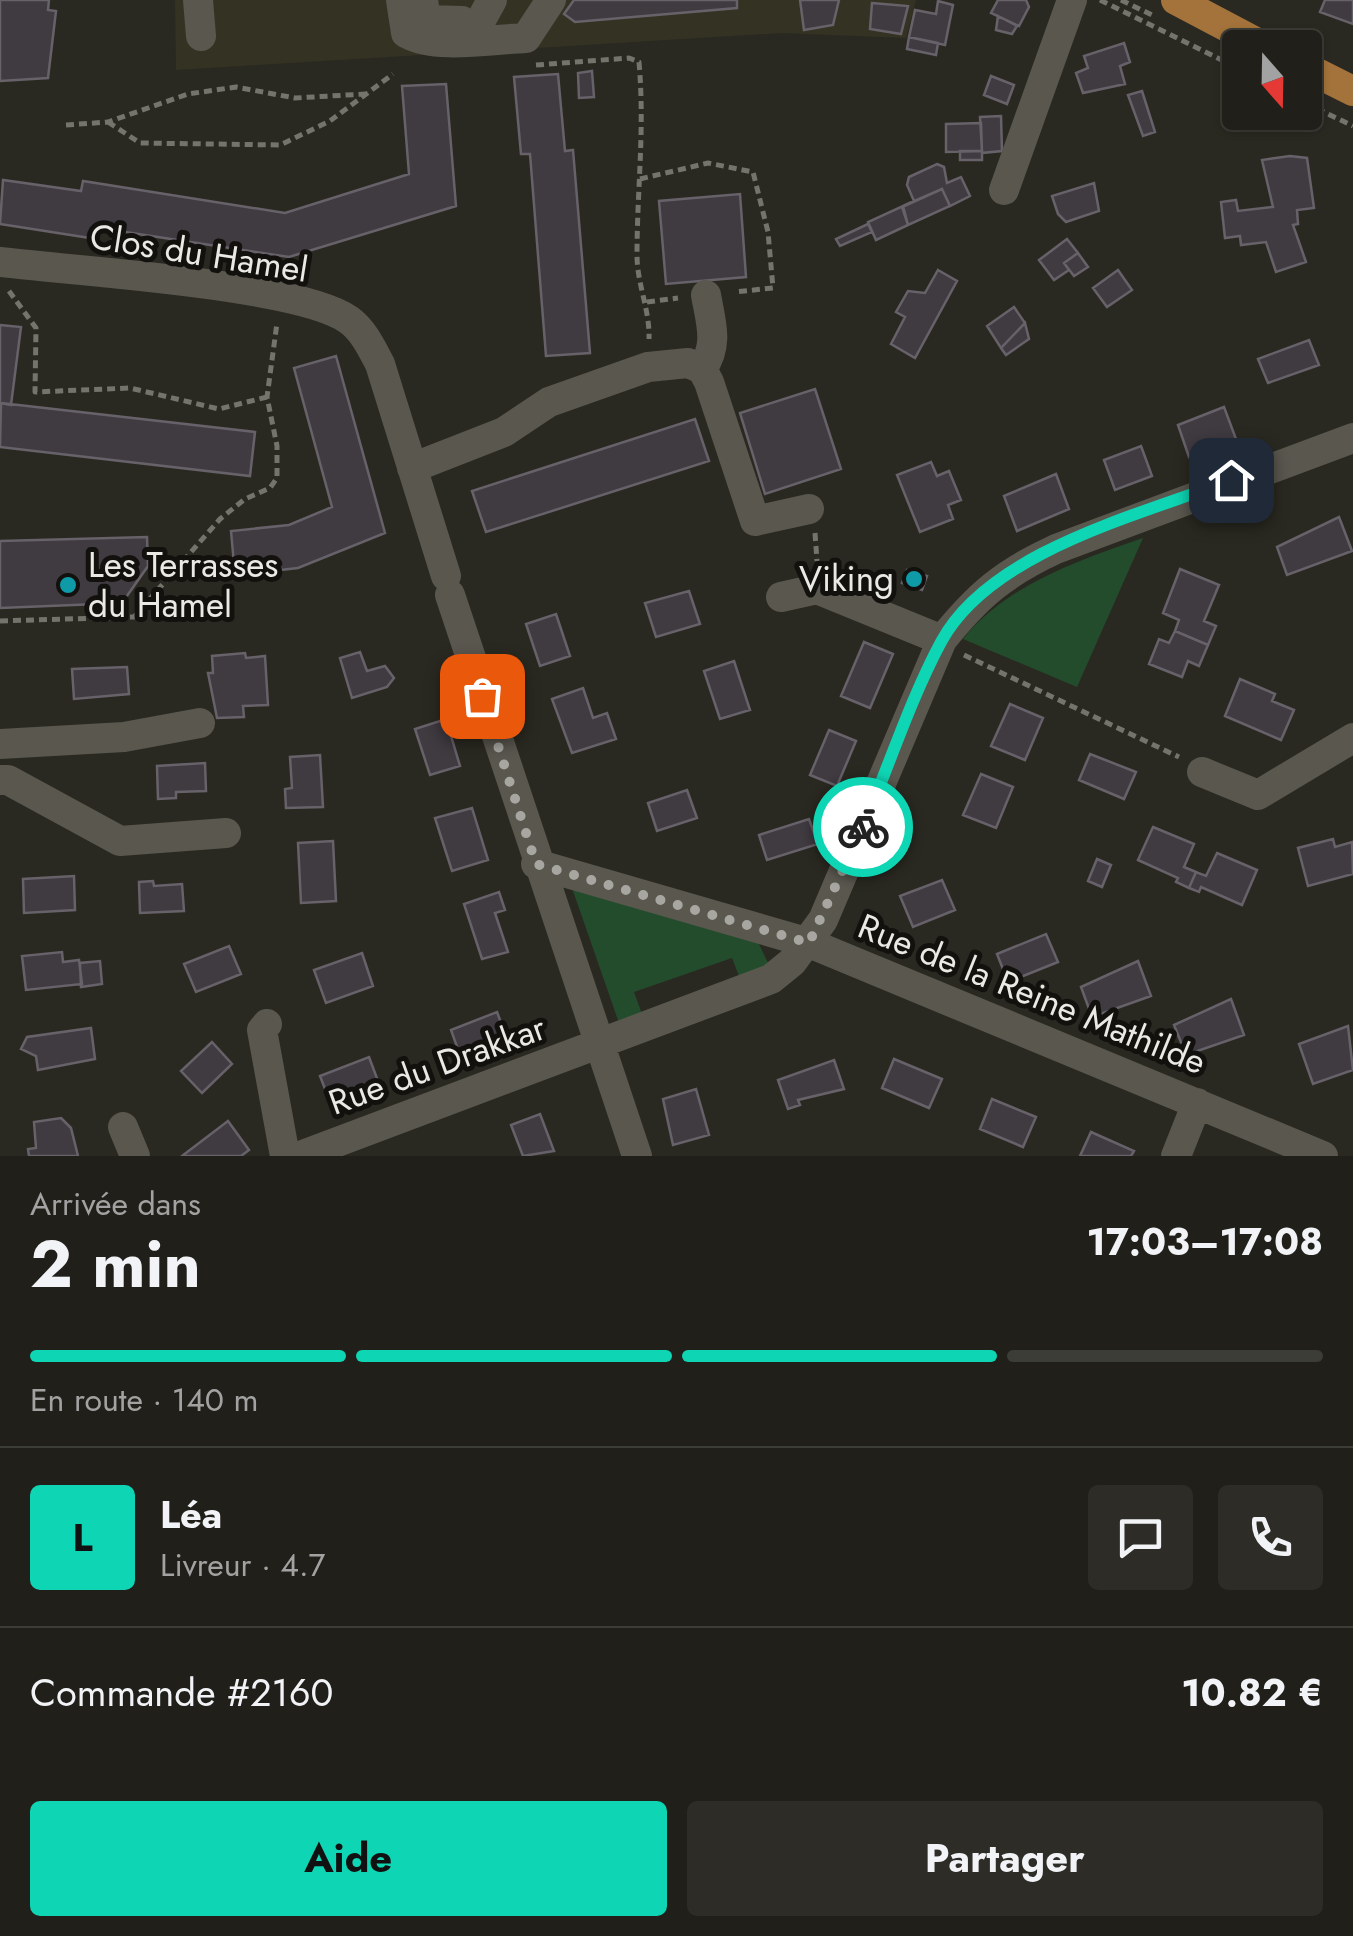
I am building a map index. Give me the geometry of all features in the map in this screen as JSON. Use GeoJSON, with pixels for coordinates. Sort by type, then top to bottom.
{"type":"FeatureCollection","features":[{"type":"Feature","properties":{"kind":"main road"},"geometry":{"type":"LineString","coordinates":[[1176,0],[1233,30]]}},
{"type":"Feature","properties":{"kind":"main road"},"geometry":{"type":"LineString","coordinates":[[1322,76],[1353,91]]}},
{"type":"Feature","properties":{"kind":"street"},"geometry":{"type":"LineString","coordinates":[[198,0],[202,36]]}},
{"type":"Feature","properties":{"kind":"street"},"geometry":{"type":"LineString","coordinates":[[401,0],[406,32],[418,40],[526,38],[545,8]]}},
{"type":"Feature","properties":{"kind":"street"},"geometry":{"type":"LineString","coordinates":[[423,0],[426,20],[487,10],[545,8]]}},
{"type":"Feature","properties":{"kind":"street"},"geometry":{"type":"LineString","coordinates":[[1004,190],[1072,0]]}},
{"type":"Feature","properties":{"kind":"street","name":"Clos du Hamel"},"geometry":{"type":"LineString","coordinates":[[2,273],[285,296],[348,319],[367,339],[380,364],[536,864],[637,1156]]}},
{"type":"Feature","properties":{"kind":"street"},"geometry":{"type":"LineString","coordinates":[[702,369],[712,354],[714,340],[706,295]]}},
{"type":"Feature","properties":{"kind":"street"},"geometry":{"type":"LineString","coordinates":[[412,468],[504,432],[548,402],[648,367],[688,364],[702,369]]}},
{"type":"Feature","properties":{"kind":"street"},"geometry":{"type":"LineString","coordinates":[[702,369],[755,521],[809,509]]}},
{"type":"Feature","properties":{"kind":"street","name":"Rue du Drakkar"},"geometry":{"type":"LineString","coordinates":[[300,1156],[771,979],[809,943],[835,894],[942,640],[972,602],[1010,571],[1202,492],[1353,438]]}},
{"type":"Feature","properties":{"kind":"street"},"geometry":{"type":"LineString","coordinates":[[781,597],[817,589],[942,640]]}},
{"type":"Feature","properties":{"kind":"street"},"geometry":{"type":"LineString","coordinates":[[0,744],[124,737],[200,723]]}},
{"type":"Feature","properties":{"kind":"street"},"geometry":{"type":"LineString","coordinates":[[1202,772],[1258,795],[1353,738]]}},
{"type":"Feature","properties":{"kind":"street"},"geometry":{"type":"LineString","coordinates":[[0,780],[8,780],[120,841],[226,834]]}},
{"type":"Feature","properties":{"kind":"street","name":"Rue de la Reine Mathilde"},"geometry":{"type":"LineString","coordinates":[[536,864],[809,943],[1323,1156]]}},
{"type":"Feature","properties":{"kind":"street"},"geometry":{"type":"LineString","coordinates":[[267,1024],[262,1030],[285,1156]]}},
{"type":"Feature","properties":{"kind":"street"},"geometry":{"type":"LineString","coordinates":[[1176,1156],[1197,1102]]}},
{"type":"Feature","properties":{"kind":"street"},"geometry":{"type":"LineString","coordinates":[[123,1127],[135,1156]]}},
{"type":"Feature","properties":{"kind":"path"},"geometry":{"type":"LineString","coordinates":[[1100,0],[1222,60]]}},
{"type":"Feature","properties":{"kind":"path"},"geometry":{"type":"LineString","coordinates":[[528,66],[635,58],[645,130],[638,270],[649,321],[648,367]]}},
{"type":"Feature","properties":{"kind":"path"},"geometry":{"type":"LineString","coordinates":[[108,122],[140,142],[280,146],[330,121],[392,74]]}},
{"type":"Feature","properties":{"kind":"path"},"geometry":{"type":"LineString","coordinates":[[66,125],[108,122],[188,94],[236,86],[296,98],[368,94]]}},
{"type":"Feature","properties":{"kind":"path"},"geometry":{"type":"LineString","coordinates":[[1322,111],[1353,126]]}},
{"type":"Feature","properties":{"kind":"path"},"geometry":{"type":"LineString","coordinates":[[640,180],[708,163],[752,172],[768,232],[773,288],[706,295]]}},
{"type":"Feature","properties":{"kind":"path"},"geometry":{"type":"LineString","coordinates":[[2,273],[36,328],[35,392],[130,388],[219,409],[267,397]]}},
{"type":"Feature","properties":{"kind":"path"},"geometry":{"type":"LineString","coordinates":[[0,621],[134,617],[220,519],[244,499],[270,488],[277,478],[277,446],[267,397],[274,334],[285,296]]}},
{"type":"Feature","properties":{"kind":"path"},"geometry":{"type":"LineString","coordinates":[[942,640],[976,664],[1161,744],[1202,772]]}},
{"type":"Feature","properties":{"kind":"shaded area"},"geometry":{"type":"Polygon","coordinates":[[[175,0],[916,0],[906,38],[782,33],[176,70],[175,0]]]}},
{"type":"Feature","properties":{"kind":"green space"},"geometry":{"type":"Polygon","coordinates":[[[1143,538],[1077,687],[963,639],[1000,604],[1045,576],[1143,538]]]}},
{"type":"Feature","properties":{"kind":"green space"},"geometry":{"type":"Polygon","coordinates":[[[572,888],[756,938],[769,965],[739,976],[732,958],[634,992],[642,1014],[619,1023],[572,888]]]}},
{"type":"Feature","properties":{"kind":"building"},"geometry":{"type":"Polygon","coordinates":[[[0,0],[49,0],[48,10],[56,11],[48,78],[0,81],[0,0]]]}},
{"type":"Feature","properties":{"kind":"building"},"geometry":{"type":"Polygon","coordinates":[[[574,0],[737,0],[737,8],[575,22],[564,14],[574,0]]]}},
{"type":"Feature","properties":{"kind":"building"},"geometry":{"type":"Polygon","coordinates":[[[800,0],[839,0],[833,25],[804,30],[800,0]]]}},
{"type":"Feature","properties":{"kind":"building"},"geometry":{"type":"Polygon","coordinates":[[[998,0],[1026,0],[1029,7],[1019,26],[991,13],[998,0]]]}},
{"type":"Feature","properties":{"kind":"building"},"geometry":{"type":"Polygon","coordinates":[[[1325,0],[1353,0],[1353,24],[1320,12],[1325,0]]]}},
{"type":"Feature","properties":{"kind":"building"},"geometry":{"type":"Polygon","coordinates":[[[938,1],[953,5],[945,45],[909,37],[915,10],[936,14],[938,1]]]}},
{"type":"Feature","properties":{"kind":"building"},"geometry":{"type":"Polygon","coordinates":[[[872,3],[908,6],[901,34],[870,29],[872,3]]]}},
{"type":"Feature","properties":{"kind":"building"},"geometry":{"type":"Polygon","coordinates":[[[998,16],[1017,26],[1012,34],[996,30],[998,16]]]}},
{"type":"Feature","properties":{"kind":"building"},"geometry":{"type":"Polygon","coordinates":[[[909,37],[938,43],[936,55],[907,49],[909,37]]]}},
{"type":"Feature","properties":{"kind":"building"},"geometry":{"type":"Polygon","coordinates":[[[1124,43],[1130,62],[1120,66],[1125,84],[1083,93],[1076,73],[1088,68],[1084,56],[1124,43]]]}},
{"type":"Feature","properties":{"kind":"building"},"geometry":{"type":"Polygon","coordinates":[[[592,71],[594,97],[579,98],[578,73],[592,71]]]}},
{"type":"Feature","properties":{"kind":"building"},"geometry":{"type":"Polygon","coordinates":[[[558,74],[565,151],[573,150],[590,353],[546,356],[530,154],[521,154],[514,77],[558,74]]]}},
{"type":"Feature","properties":{"kind":"building"},"geometry":{"type":"Polygon","coordinates":[[[991,76],[1014,85],[1007,104],[984,95],[991,76]]]}},
{"type":"Feature","properties":{"kind":"building"},"geometry":{"type":"Polygon","coordinates":[[[446,84],[456,206],[289,257],[92,227],[90,238],[0,224],[3,180],[81,191],[83,181],[285,213],[409,174],[402,86],[446,84]]]}},
{"type":"Feature","properties":{"kind":"building"},"geometry":{"type":"Polygon","coordinates":[[[1142,91],[1155,132],[1143,136],[1128,95],[1142,91]]]}},
{"type":"Feature","properties":{"kind":"building"},"geometry":{"type":"Polygon","coordinates":[[[1001,116],[1002,151],[982,153],[982,160],[960,160],[960,151],[982,151],[980,117],[1001,116]]]}},
{"type":"Feature","properties":{"kind":"building"},"geometry":{"type":"Polygon","coordinates":[[[981,123],[982,151],[946,152],[946,124],[981,123]]]}},
{"type":"Feature","properties":{"kind":"building"},"geometry":{"type":"Polygon","coordinates":[[[1307,158],[1314,208],[1297,210],[1298,224],[1293,225],[1306,262],[1276,272],[1266,242],[1241,245],[1240,236],[1225,238],[1221,202],[1236,200],[1238,211],[1273,207],[1262,160],[1307,158]]]}},
{"type":"Feature","properties":{"kind":"building"},"geometry":{"type":"Polygon","coordinates":[[[937,164],[944,167],[947,183],[961,177],[970,196],[950,206],[942,189],[903,206],[914,201],[907,185],[909,177],[937,164]]]}},
{"type":"Feature","properties":{"kind":"building"},"geometry":{"type":"Polygon","coordinates":[[[1094,183],[1099,211],[1066,222],[1058,214],[1052,196],[1094,183]]]}},
{"type":"Feature","properties":{"kind":"building"},"geometry":{"type":"Polygon","coordinates":[[[942,189],[950,206],[908,225],[902,207],[942,189]]]}},
{"type":"Feature","properties":{"kind":"building"},"geometry":{"type":"Polygon","coordinates":[[[740,194],[746,277],[666,284],[659,201],[740,194]]]}},
{"type":"Feature","properties":{"kind":"building"},"geometry":{"type":"Polygon","coordinates":[[[903,206],[908,225],[876,240],[868,222],[903,206]]]}},
{"type":"Feature","properties":{"kind":"building"},"geometry":{"type":"Polygon","coordinates":[[[868,224],[872,232],[840,246],[836,239],[868,224]]]}},
{"type":"Feature","properties":{"kind":"building"},"geometry":{"type":"Polygon","coordinates":[[[1067,239],[1078,253],[1064,263],[1069,270],[1054,280],[1039,260],[1067,239]]]}},
{"type":"Feature","properties":{"kind":"building"},"geometry":{"type":"Polygon","coordinates":[[[1078,253],[1088,267],[1074,276],[1064,263],[1078,253]]]}},
{"type":"Feature","properties":{"kind":"building"},"geometry":{"type":"Polygon","coordinates":[[[938,270],[957,281],[915,358],[891,344],[905,317],[896,312],[908,291],[925,293],[938,270]]]}},
{"type":"Feature","properties":{"kind":"building"},"geometry":{"type":"Polygon","coordinates":[[[1118,270],[1132,290],[1107,307],[1093,288],[1118,270]]]}},
{"type":"Feature","properties":{"kind":"building"},"geometry":{"type":"Polygon","coordinates":[[[1014,307],[1025,323],[1001,348],[987,326],[1014,307]]]}},
{"type":"Feature","properties":{"kind":"building"},"geometry":{"type":"Polygon","coordinates":[[[1025,323],[1029,339],[1006,355],[1001,348],[1025,323]]]}},
{"type":"Feature","properties":{"kind":"building"},"geometry":{"type":"Polygon","coordinates":[[[0,325],[21,327],[11,405],[0,403],[0,325]]]}},
{"type":"Feature","properties":{"kind":"building"},"geometry":{"type":"Polygon","coordinates":[[[1309,340],[1319,365],[1268,383],[1258,359],[1309,340]]]}},
{"type":"Feature","properties":{"kind":"building"},"geometry":{"type":"Polygon","coordinates":[[[336,356],[385,533],[298,568],[235,575],[231,531],[289,525],[332,507],[294,368],[336,356]]]}},
{"type":"Feature","properties":{"kind":"building"},"geometry":{"type":"Polygon","coordinates":[[[815,389],[841,469],[765,494],[740,413],[815,389]]]}},
{"type":"Feature","properties":{"kind":"building"},"geometry":{"type":"Polygon","coordinates":[[[1,403],[255,432],[250,476],[0,447],[1,403]]]}},
{"type":"Feature","properties":{"kind":"building"},"geometry":{"type":"Polygon","coordinates":[[[1224,407],[1236,439],[1189,457],[1178,425],[1224,407]]]}},
{"type":"Feature","properties":{"kind":"building"},"geometry":{"type":"Polygon","coordinates":[[[695,419],[709,461],[486,532],[472,491],[695,419]]]}},
{"type":"Feature","properties":{"kind":"building"},"geometry":{"type":"Polygon","coordinates":[[[1141,446],[1152,476],[1115,490],[1104,460],[1141,446]]]}},
{"type":"Feature","properties":{"kind":"building"},"geometry":{"type":"Polygon","coordinates":[[[931,462],[937,476],[949,471],[961,500],[948,505],[953,519],[920,532],[897,475],[931,462]]]}},
{"type":"Feature","properties":{"kind":"building"},"geometry":{"type":"Polygon","coordinates":[[[1056,474],[1069,509],[1017,531],[1004,496],[1056,474]]]}},
{"type":"Feature","properties":{"kind":"building"},"geometry":{"type":"Polygon","coordinates":[[[1339,517],[1352,551],[1287,575],[1277,547],[1339,517]]]}},
{"type":"Feature","properties":{"kind":"building","name":"Les Terrasses du Hamel"},"geometry":{"type":"Polygon","coordinates":[[[147,537],[148,566],[122,603],[0,608],[0,541],[147,537]]]}},
{"type":"Feature","properties":{"kind":"building"},"geometry":{"type":"Polygon","coordinates":[[[1180,569],[1219,585],[1204,621],[1216,626],[1208,645],[1175,631],[1179,620],[1163,613],[1180,569]]]}},
{"type":"Feature","properties":{"kind":"building","name":"Viking"},"geometry":{"type":"Polygon","coordinates":[[[907,570],[927,576],[922,590],[902,583],[907,570]]]}},
{"type":"Feature","properties":{"kind":"building"},"geometry":{"type":"Polygon","coordinates":[[[689,591],[700,624],[656,637],[645,603],[689,591]]]}},
{"type":"Feature","properties":{"kind":"building"},"geometry":{"type":"Polygon","coordinates":[[[556,614],[570,656],[540,666],[526,624],[556,614]]]}},
{"type":"Feature","properties":{"kind":"building"},"geometry":{"type":"Polygon","coordinates":[[[1175,631],[1208,645],[1199,666],[1188,661],[1182,677],[1149,664],[1159,639],[1169,643],[1175,631]]]}},
{"type":"Feature","properties":{"kind":"building"},"geometry":{"type":"Polygon","coordinates":[[[864,642],[893,654],[870,708],[841,696],[864,642]]]}},
{"type":"Feature","properties":{"kind":"building"},"geometry":{"type":"Polygon","coordinates":[[[360,652],[367,671],[385,666],[394,678],[387,687],[352,698],[340,658],[360,652]]]}},
{"type":"Feature","properties":{"kind":"building"},"geometry":{"type":"Polygon","coordinates":[[[245,653],[246,658],[265,656],[268,705],[243,706],[244,717],[217,718],[208,673],[213,673],[212,656],[245,653]]]}},
{"type":"Feature","properties":{"kind":"building"},"geometry":{"type":"Polygon","coordinates":[[[734,661],[750,710],[720,719],[704,671],[734,661]]]}},
{"type":"Feature","properties":{"kind":"building"},"geometry":{"type":"Polygon","coordinates":[[[127,667],[129,694],[74,699],[72,669],[127,667]]]}},
{"type":"Feature","properties":{"kind":"building"},"geometry":{"type":"Polygon","coordinates":[[[1240,679],[1275,694],[1272,701],[1294,710],[1281,740],[1225,716],[1240,679]]]}},
{"type":"Feature","properties":{"kind":"building"},"geometry":{"type":"Polygon","coordinates":[[[583,688],[593,718],[607,713],[616,739],[572,753],[552,699],[583,688]]]}},
{"type":"Feature","properties":{"kind":"building"},"geometry":{"type":"Polygon","coordinates":[[[1010,704],[1043,718],[1025,760],[991,746],[1010,704]]]}},
{"type":"Feature","properties":{"kind":"building"},"geometry":{"type":"Polygon","coordinates":[[[446,719],[460,766],[430,775],[415,729],[446,719]]]}},
{"type":"Feature","properties":{"kind":"building"},"geometry":{"type":"Polygon","coordinates":[[[829,730],[856,741],[837,786],[810,775],[829,730]]]}},
{"type":"Feature","properties":{"kind":"building"},"geometry":{"type":"Polygon","coordinates":[[[1090,754],[1136,772],[1124,799],[1079,780],[1090,754]]]}},
{"type":"Feature","properties":{"kind":"building"},"geometry":{"type":"Polygon","coordinates":[[[320,755],[323,807],[286,808],[285,789],[292,788],[290,757],[320,755]]]}},
{"type":"Feature","properties":{"kind":"building"},"geometry":{"type":"Polygon","coordinates":[[[205,763],[206,791],[176,792],[176,798],[158,799],[157,766],[205,763]]]}},
{"type":"Feature","properties":{"kind":"building"},"geometry":{"type":"Polygon","coordinates":[[[981,774],[1013,787],[996,828],[963,815],[981,774]]]}},
{"type":"Feature","properties":{"kind":"building"},"geometry":{"type":"Polygon","coordinates":[[[687,790],[697,818],[657,831],[648,803],[687,790]]]}},
{"type":"Feature","properties":{"kind":"building"},"geometry":{"type":"Polygon","coordinates":[[[472,808],[488,860],[452,871],[435,818],[472,808]]]}},
{"type":"Feature","properties":{"kind":"building"},"geometry":{"type":"Polygon","coordinates":[[[809,819],[818,844],[767,860],[759,835],[809,819]]]}},
{"type":"Feature","properties":{"kind":"building"},"geometry":{"type":"Polygon","coordinates":[[[1153,827],[1194,844],[1184,867],[1196,872],[1189,888],[1176,882],[1178,878],[1138,860],[1153,827]]]}},
{"type":"Feature","properties":{"kind":"building"},"geometry":{"type":"Polygon","coordinates":[[[1333,839],[1335,847],[1352,842],[1353,874],[1308,886],[1298,848],[1333,839]]]}},
{"type":"Feature","properties":{"kind":"building"},"geometry":{"type":"Polygon","coordinates":[[[333,841],[336,901],[301,903],[298,843],[333,841]]]}},
{"type":"Feature","properties":{"kind":"building"},"geometry":{"type":"Polygon","coordinates":[[[1217,853],[1257,870],[1242,905],[1201,887],[1199,892],[1189,888],[1196,872],[1206,876],[1217,853]]]}},
{"type":"Feature","properties":{"kind":"building"},"geometry":{"type":"Polygon","coordinates":[[[1097,859],[1111,865],[1102,887],[1088,881],[1097,859]]]}},
{"type":"Feature","properties":{"kind":"building"},"geometry":{"type":"Polygon","coordinates":[[[74,876],[75,910],[24,913],[23,879],[74,876]]]}},
{"type":"Feature","properties":{"kind":"building"},"geometry":{"type":"Polygon","coordinates":[[[942,880],[955,910],[913,927],[900,896],[942,880]]]}},
{"type":"Feature","properties":{"kind":"building"},"geometry":{"type":"Polygon","coordinates":[[[153,881],[154,886],[182,884],[184,911],[140,913],[139,882],[153,881]]]}},
{"type":"Feature","properties":{"kind":"building"},"geometry":{"type":"Polygon","coordinates":[[[499,892],[505,910],[495,913],[508,952],[482,959],[464,904],[499,892]]]}},
{"type":"Feature","properties":{"kind":"building"},"geometry":{"type":"Polygon","coordinates":[[[1046,934],[1058,962],[1008,982],[997,954],[1046,934]]]}},
{"type":"Feature","properties":{"kind":"building"},"geometry":{"type":"Polygon","coordinates":[[[229,946],[241,974],[196,992],[184,964],[229,946]]]}},
{"type":"Feature","properties":{"kind":"building"},"geometry":{"type":"Polygon","coordinates":[[[62,952],[63,962],[79,960],[82,984],[26,990],[22,956],[62,952]]]}},
{"type":"Feature","properties":{"kind":"building"},"geometry":{"type":"Polygon","coordinates":[[[362,953],[373,986],[326,1003],[314,970],[362,953]]]}},
{"type":"Feature","properties":{"kind":"building"},"geometry":{"type":"Polygon","coordinates":[[[100,961],[102,984],[81,987],[80,963],[100,961]]]}},
{"type":"Feature","properties":{"kind":"building"},"geometry":{"type":"Polygon","coordinates":[[[1138,961],[1151,996],[1092,1017],[1081,987],[1138,961]]]}},
{"type":"Feature","properties":{"kind":"building"},"geometry":{"type":"Polygon","coordinates":[[[1231,999],[1244,1035],[1186,1055],[1174,1025],[1231,999]]]}},
{"type":"Feature","properties":{"kind":"building"},"geometry":{"type":"Polygon","coordinates":[[[497,1012],[508,1041],[461,1058],[451,1030],[497,1012]]]}},
{"type":"Feature","properties":{"kind":"building"},"geometry":{"type":"Polygon","coordinates":[[[1348,1026],[1353,1070],[1313,1084],[1299,1044],[1348,1026]]]}},
{"type":"Feature","properties":{"kind":"building"},"geometry":{"type":"Polygon","coordinates":[[[91,1028],[95,1059],[38,1070],[36,1056],[21,1049],[27,1037],[91,1028]]]}},
{"type":"Feature","properties":{"kind":"building"},"geometry":{"type":"Polygon","coordinates":[[[212,1042],[232,1064],[202,1093],[181,1071],[212,1042]]]}},
{"type":"Feature","properties":{"kind":"building"},"geometry":{"type":"Polygon","coordinates":[[[369,1057],[381,1089],[332,1107],[320,1076],[369,1057]]]}},
{"type":"Feature","properties":{"kind":"building"},"geometry":{"type":"Polygon","coordinates":[[[894,1059],[942,1079],[929,1108],[882,1088],[894,1059]]]}},
{"type":"Feature","properties":{"kind":"building"},"geometry":{"type":"Polygon","coordinates":[[[834,1060],[844,1089],[798,1100],[800,1105],[788,1109],[778,1080],[834,1060]]]}},
{"type":"Feature","properties":{"kind":"building"},"geometry":{"type":"Polygon","coordinates":[[[696,1089],[709,1135],[673,1145],[663,1099],[696,1089]]]}},
{"type":"Feature","properties":{"kind":"building"},"geometry":{"type":"Polygon","coordinates":[[[992,1099],[1036,1117],[1023,1147],[980,1129],[992,1099]]]}},
{"type":"Feature","properties":{"kind":"building"},"geometry":{"type":"Polygon","coordinates":[[[540,1114],[554,1151],[523,1156],[511,1125],[540,1114]]]}},
{"type":"Feature","properties":{"kind":"building"},"geometry":{"type":"Polygon","coordinates":[[[61,1118],[71,1128],[78,1156],[29,1156],[28,1149],[36,1148],[34,1122],[61,1118]]]}},
{"type":"Feature","properties":{"kind":"building"},"geometry":{"type":"Polygon","coordinates":[[[228,1121],[249,1150],[241,1156],[182,1156],[228,1121]]]}},
{"type":"Feature","properties":{"kind":"building"},"geometry":{"type":"Polygon","coordinates":[[[1091,1132],[1134,1151],[1131,1156],[1080,1156],[1091,1132]]]}},
{"type":"Feature","properties":{"kind":"way so far"},"geometry":{"type":"LineString","coordinates":[[482,696],[536,864],[809,943],[863,827]]}},
{"type":"Feature","properties":{"kind":"place","name":"Viking"},"geometry":{"type":"Point","coordinates":[914,579]}},
{"type":"Feature","properties":{"kind":"place","name":"Les Terrasses du Hamel"},"geometry":{"type":"Point","coordinates":[68,585]}},
{"type":"Feature","properties":{"kind":"route"},"geometry":{"type":"LineString","coordinates":[[863,827],[942,640],[972,602],[1010,571],[1056,549],[1231,480]]}}]}
